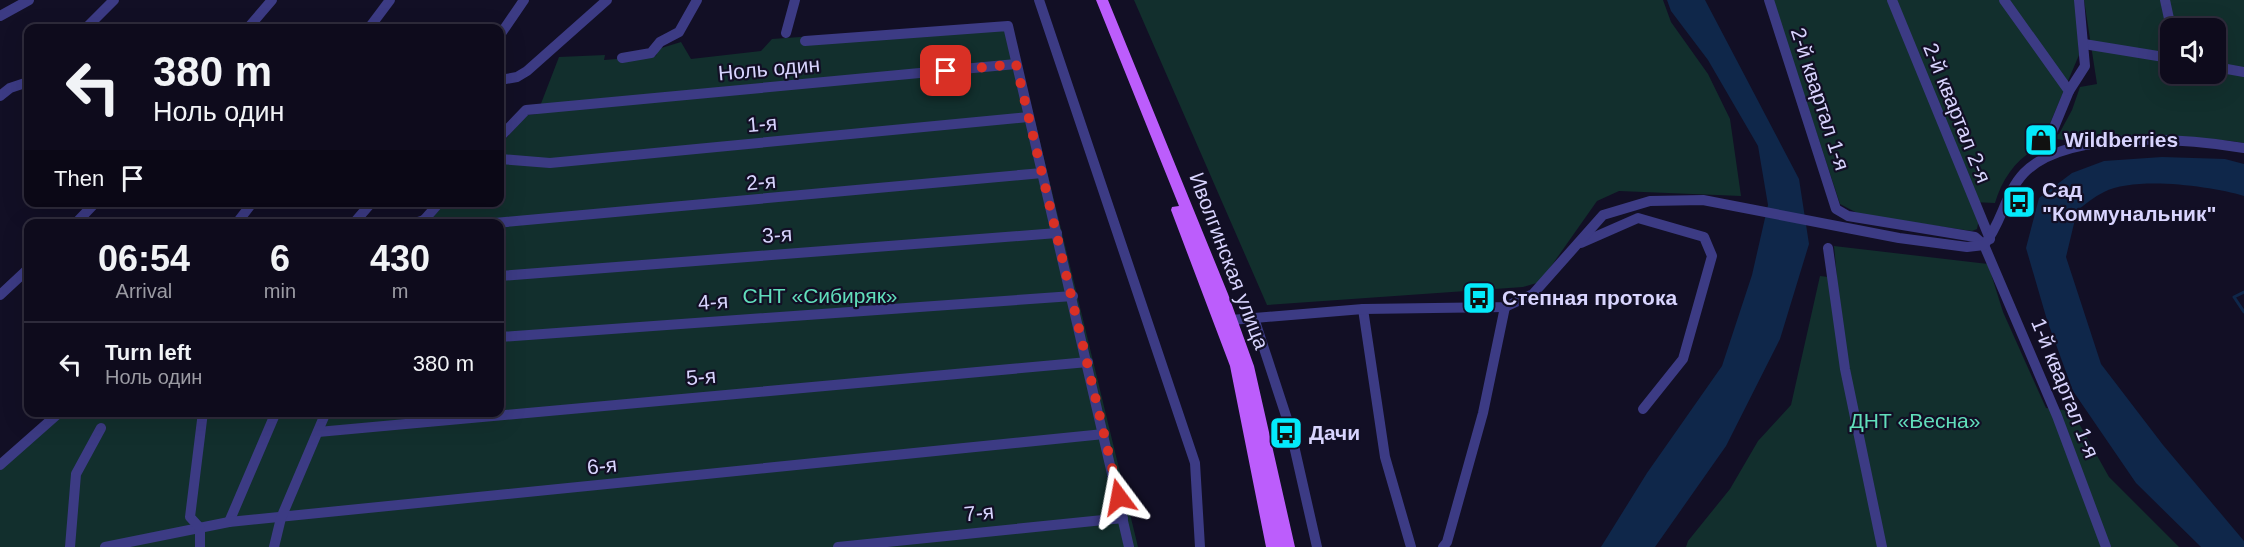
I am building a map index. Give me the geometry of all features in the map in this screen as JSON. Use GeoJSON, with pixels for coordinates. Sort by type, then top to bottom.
{"type":"FeatureCollection","features":[{"type":"Feature","properties":{"kind":"main road","name":"Иволгинская улица"},"geometry":{"type":"LineString","coordinates":[[1093,0],[1237,366],[1274,547]]}},
{"type":"Feature","properties":{"kind":"main road","name":"Иволгинская улица"},"geometry":{"type":"LineString","coordinates":[[1102,0],[1247,366],[1287,547]]}},
{"type":"Feature","properties":{"kind":"street"},"geometry":{"type":"LineString","coordinates":[[0,16],[29,0]]}},
{"type":"Feature","properties":{"kind":"street"},"geometry":{"type":"LineString","coordinates":[[90,24],[114,0]]}},
{"type":"Feature","properties":{"kind":"street"},"geometry":{"type":"LineString","coordinates":[[251,24],[272,0]]}},
{"type":"Feature","properties":{"kind":"street"},"geometry":{"type":"LineString","coordinates":[[372,24],[390,0]]}},
{"type":"Feature","properties":{"kind":"street"},"geometry":{"type":"LineString","coordinates":[[504,29],[524,0]]}},
{"type":"Feature","properties":{"kind":"street"},"geometry":{"type":"LineString","coordinates":[[504,79],[518,77],[527,71],[608,0]]}},
{"type":"Feature","properties":{"kind":"street"},"geometry":{"type":"LineString","coordinates":[[622,58],[651,52],[660,42],[679,32],[697,0]]}},
{"type":"Feature","properties":{"kind":"street"},"geometry":{"type":"LineString","coordinates":[[786,33],[795,0]]}},
{"type":"Feature","properties":{"kind":"street"},"geometry":{"type":"LineString","coordinates":[[1039,0],[1195,463],[1200,547]]}},
{"type":"Feature","properties":{"kind":"street","name":"2-й квартал 1-я"},"geometry":{"type":"LineString","coordinates":[[1769,0],[1836,209],[1848,216],[1975,237],[1987,242]]}},
{"type":"Feature","properties":{"kind":"street","name":"2-й квартал 2-я"},"geometry":{"type":"LineString","coordinates":[[1892,0],[1987,242]]}},
{"type":"Feature","properties":{"kind":"street"},"geometry":{"type":"LineString","coordinates":[[2004,0],[2069,92]]}},
{"type":"Feature","properties":{"kind":"street"},"geometry":{"type":"LineString","coordinates":[[2049,154],[2050,136],[2069,92],[2085,66],[2079,0]]}},
{"type":"Feature","properties":{"kind":"street"},"geometry":{"type":"LineString","coordinates":[[2165,0],[2169,18]]}},
{"type":"Feature","properties":{"kind":"street"},"geometry":{"type":"LineString","coordinates":[[806,41],[1008,26],[1073,296],[1129,547]]}},
{"type":"Feature","properties":{"kind":"street"},"geometry":{"type":"LineString","coordinates":[[2084,44],[2160,56]]}},
{"type":"Feature","properties":{"kind":"street","name":"Ноль один"},"geometry":{"type":"LineString","coordinates":[[504,133],[526,110],[1016,64]]}},
{"type":"Feature","properties":{"kind":"street"},"geometry":{"type":"LineString","coordinates":[[2226,69],[2244,72]]}},
{"type":"Feature","properties":{"kind":"street"},"geometry":{"type":"LineString","coordinates":[[0,96],[10,88],[24,83]]}},
{"type":"Feature","properties":{"kind":"street","name":"1-я"},"geometry":{"type":"LineString","coordinates":[[504,159],[550,163],[1029,117]]}},
{"type":"Feature","properties":{"kind":"street"},"geometry":{"type":"LineString","coordinates":[[1230,320],[1363,309],[1505,307],[1533,294],[1604,215],[1633,204],[1650,201],[1693,200],[1723,204],[1899,238],[1967,247],[1987,242],[2000,222],[2013,187],[2025,172],[2049,154],[2076,146],[2128,142],[2225,145],[2244,148]]}},
{"type":"Feature","properties":{"kind":"street","name":"2-я"},"geometry":{"type":"LineString","coordinates":[[504,223],[1042,173]]}},
{"type":"Feature","properties":{"kind":"street"},"geometry":{"type":"LineString","coordinates":[[80,219],[91,207]]}},
{"type":"Feature","properties":{"kind":"street"},"geometry":{"type":"LineString","coordinates":[[240,219],[249,207]]}},
{"type":"Feature","properties":{"kind":"street"},"geometry":{"type":"LineString","coordinates":[[357,219],[368,207]]}},
{"type":"Feature","properties":{"kind":"street"},"geometry":{"type":"LineString","coordinates":[[425,219],[436,207]]}},
{"type":"Feature","properties":{"kind":"street"},"geometry":{"type":"LineString","coordinates":[[1578,244],[1638,218],[1704,237],[1712,256],[1683,359],[1643,409]]}},
{"type":"Feature","properties":{"kind":"street","name":"3-я"},"geometry":{"type":"LineString","coordinates":[[504,276],[1057,232]]}},
{"type":"Feature","properties":{"kind":"street","name":"1-й квартал 1-я"},"geometry":{"type":"LineString","coordinates":[[1987,242],[2057,416],[2106,547]]}},
{"type":"Feature","properties":{"kind":"street"},"geometry":{"type":"LineString","coordinates":[[1828,248],[1845,369],[1882,547]]}},
{"type":"Feature","properties":{"kind":"street"},"geometry":{"type":"LineString","coordinates":[[0,295],[24,273]]}},
{"type":"Feature","properties":{"kind":"street","name":"4-я"},"geometry":{"type":"LineString","coordinates":[[504,337],[1073,296]]}},
{"type":"Feature","properties":{"kind":"street"},"geometry":{"type":"LineString","coordinates":[[1443,547],[1447,542],[1483,412],[1505,307]]}},
{"type":"Feature","properties":{"kind":"street"},"geometry":{"type":"LineString","coordinates":[[1363,309],[1385,457],[1411,547]]}},
{"type":"Feature","properties":{"kind":"street"},"geometry":{"type":"LineString","coordinates":[[1254,318],[1290,428],[1317,547]]}},
{"type":"Feature","properties":{"kind":"street","name":"5-я"},"geometry":{"type":"LineString","coordinates":[[504,415],[1088,362]]}},
{"type":"Feature","properties":{"kind":"street"},"geometry":{"type":"LineString","coordinates":[[0,465],[54,417]]}},
{"type":"Feature","properties":{"kind":"street"},"geometry":{"type":"LineString","coordinates":[[200,547],[200,528],[190,517],[201,417]]}},
{"type":"Feature","properties":{"kind":"street"},"geometry":{"type":"LineString","coordinates":[[229,522],[274,417]]}},
{"type":"Feature","properties":{"kind":"street"},"geometry":{"type":"LineString","coordinates":[[274,547],[281,518],[324,417]]}},
{"type":"Feature","properties":{"kind":"street","name":"5-я"},"geometry":{"type":"LineString","coordinates":[[318,432],[483,417]]}},
{"type":"Feature","properties":{"kind":"street"},"geometry":{"type":"LineString","coordinates":[[70,547],[76,474],[101,428]]}},
{"type":"Feature","properties":{"kind":"street","name":"6-я"},"geometry":{"type":"LineString","coordinates":[[105,547],[229,522],[1104,434]]}},
{"type":"Feature","properties":{"kind":"street","name":"7-я"},"geometry":{"type":"LineString","coordinates":[[838,547],[1123,518]]}},
{"type":"Feature","properties":{"kind":"green space"},"geometry":{"type":"Polygon","coordinates":[[[1134,0],[1663,0],[1671,22],[1708,74],[1730,119],[1741,196],[1619,191],[1597,201],[1540,282],[1523,287],[1267,305],[1134,0]]]}},
{"type":"Feature","properties":{"kind":"green space"},"geometry":{"type":"Polygon","coordinates":[[[1773,0],[2076,0],[2079,55],[2040,147],[2024,157],[2006,177],[1995,203],[1972,202],[1979,219],[1977,229],[1972,231],[1861,215],[1840,204],[1773,0]]]}},
{"type":"Feature","properties":{"kind":"green space"},"geometry":{"type":"Polygon","coordinates":[[[2084,0],[2244,0],[2244,143],[2189,138],[2070,141],[2050,137],[2059,134],[2072,110],[2080,87],[2097,84],[2084,0]]]}},
{"type":"Feature","properties":{"kind":"green space","name":"СНТ «Сибиряк»"},"geometry":{"type":"Polygon","coordinates":[[[1011,22],[1138,547],[0,547],[0,463],[52,417],[504,417],[504,219],[431,219],[442,207],[504,207],[504,141],[527,115],[537,114],[559,57],[605,55],[604,60],[656,56],[658,49],[681,42],[691,59],[761,51],[772,39],[1011,22]]]}},
{"type":"Feature","properties":{"kind":"green space","name":"ДНТ «Весна»"},"geometry":{"type":"Polygon","coordinates":[[[1834,246],[1988,264],[2003,312],[2046,408],[2072,411],[2109,477],[2179,547],[1686,547],[1688,541],[1730,489],[1758,441],[1791,405],[1820,276],[1837,278],[1834,246]]]}},
{"type":"Feature","properties":{"kind":"water"},"geometry":{"type":"Polygon","coordinates":[[[1667,0],[1705,0],[1799,179],[1809,244],[1780,339],[1726,446],[1655,547],[1601,547],[1647,473],[1722,366],[1752,275],[1768,205],[1758,146],[1708,60],[1671,11],[1667,0]]]}},
{"type":"Feature","properties":{"kind":"water"},"geometry":{"type":"Polygon","coordinates":[[[2162,157],[2225,159],[2244,164],[2244,196],[2173,184],[2135,184],[2118,187],[2100,194],[2077,211],[2066,257],[2101,364],[2163,445],[2244,541],[2244,547],[2201,547],[2136,483],[2073,391],[2047,320],[2026,248],[2039,198],[2072,173],[2104,161],[2162,157]]]}},
{"type":"Feature","properties":{"kind":"waterway"},"geometry":{"type":"LineString","coordinates":[[2244,292],[2234,297],[2244,312]]}},
{"type":"Feature","properties":{"kind":"place","name":"Wildberries"},"geometry":{"type":"Point","coordinates":[2041,140]}},
{"type":"Feature","properties":{"kind":"place","name":"Сад \"Коммунальник\""},"geometry":{"type":"Point","coordinates":[2019,202]}},
{"type":"Feature","properties":{"kind":"place","name":"Степная протока"},"geometry":{"type":"Point","coordinates":[1479,298]}},
{"type":"Feature","properties":{"kind":"place","name":"Дачи"},"geometry":{"type":"Point","coordinates":[1286,433]}},
{"type":"Feature","properties":{"kind":"route"},"geometry":{"type":"LineString","coordinates":[[946,71],[1016,64],[1119,497]]}}]}
